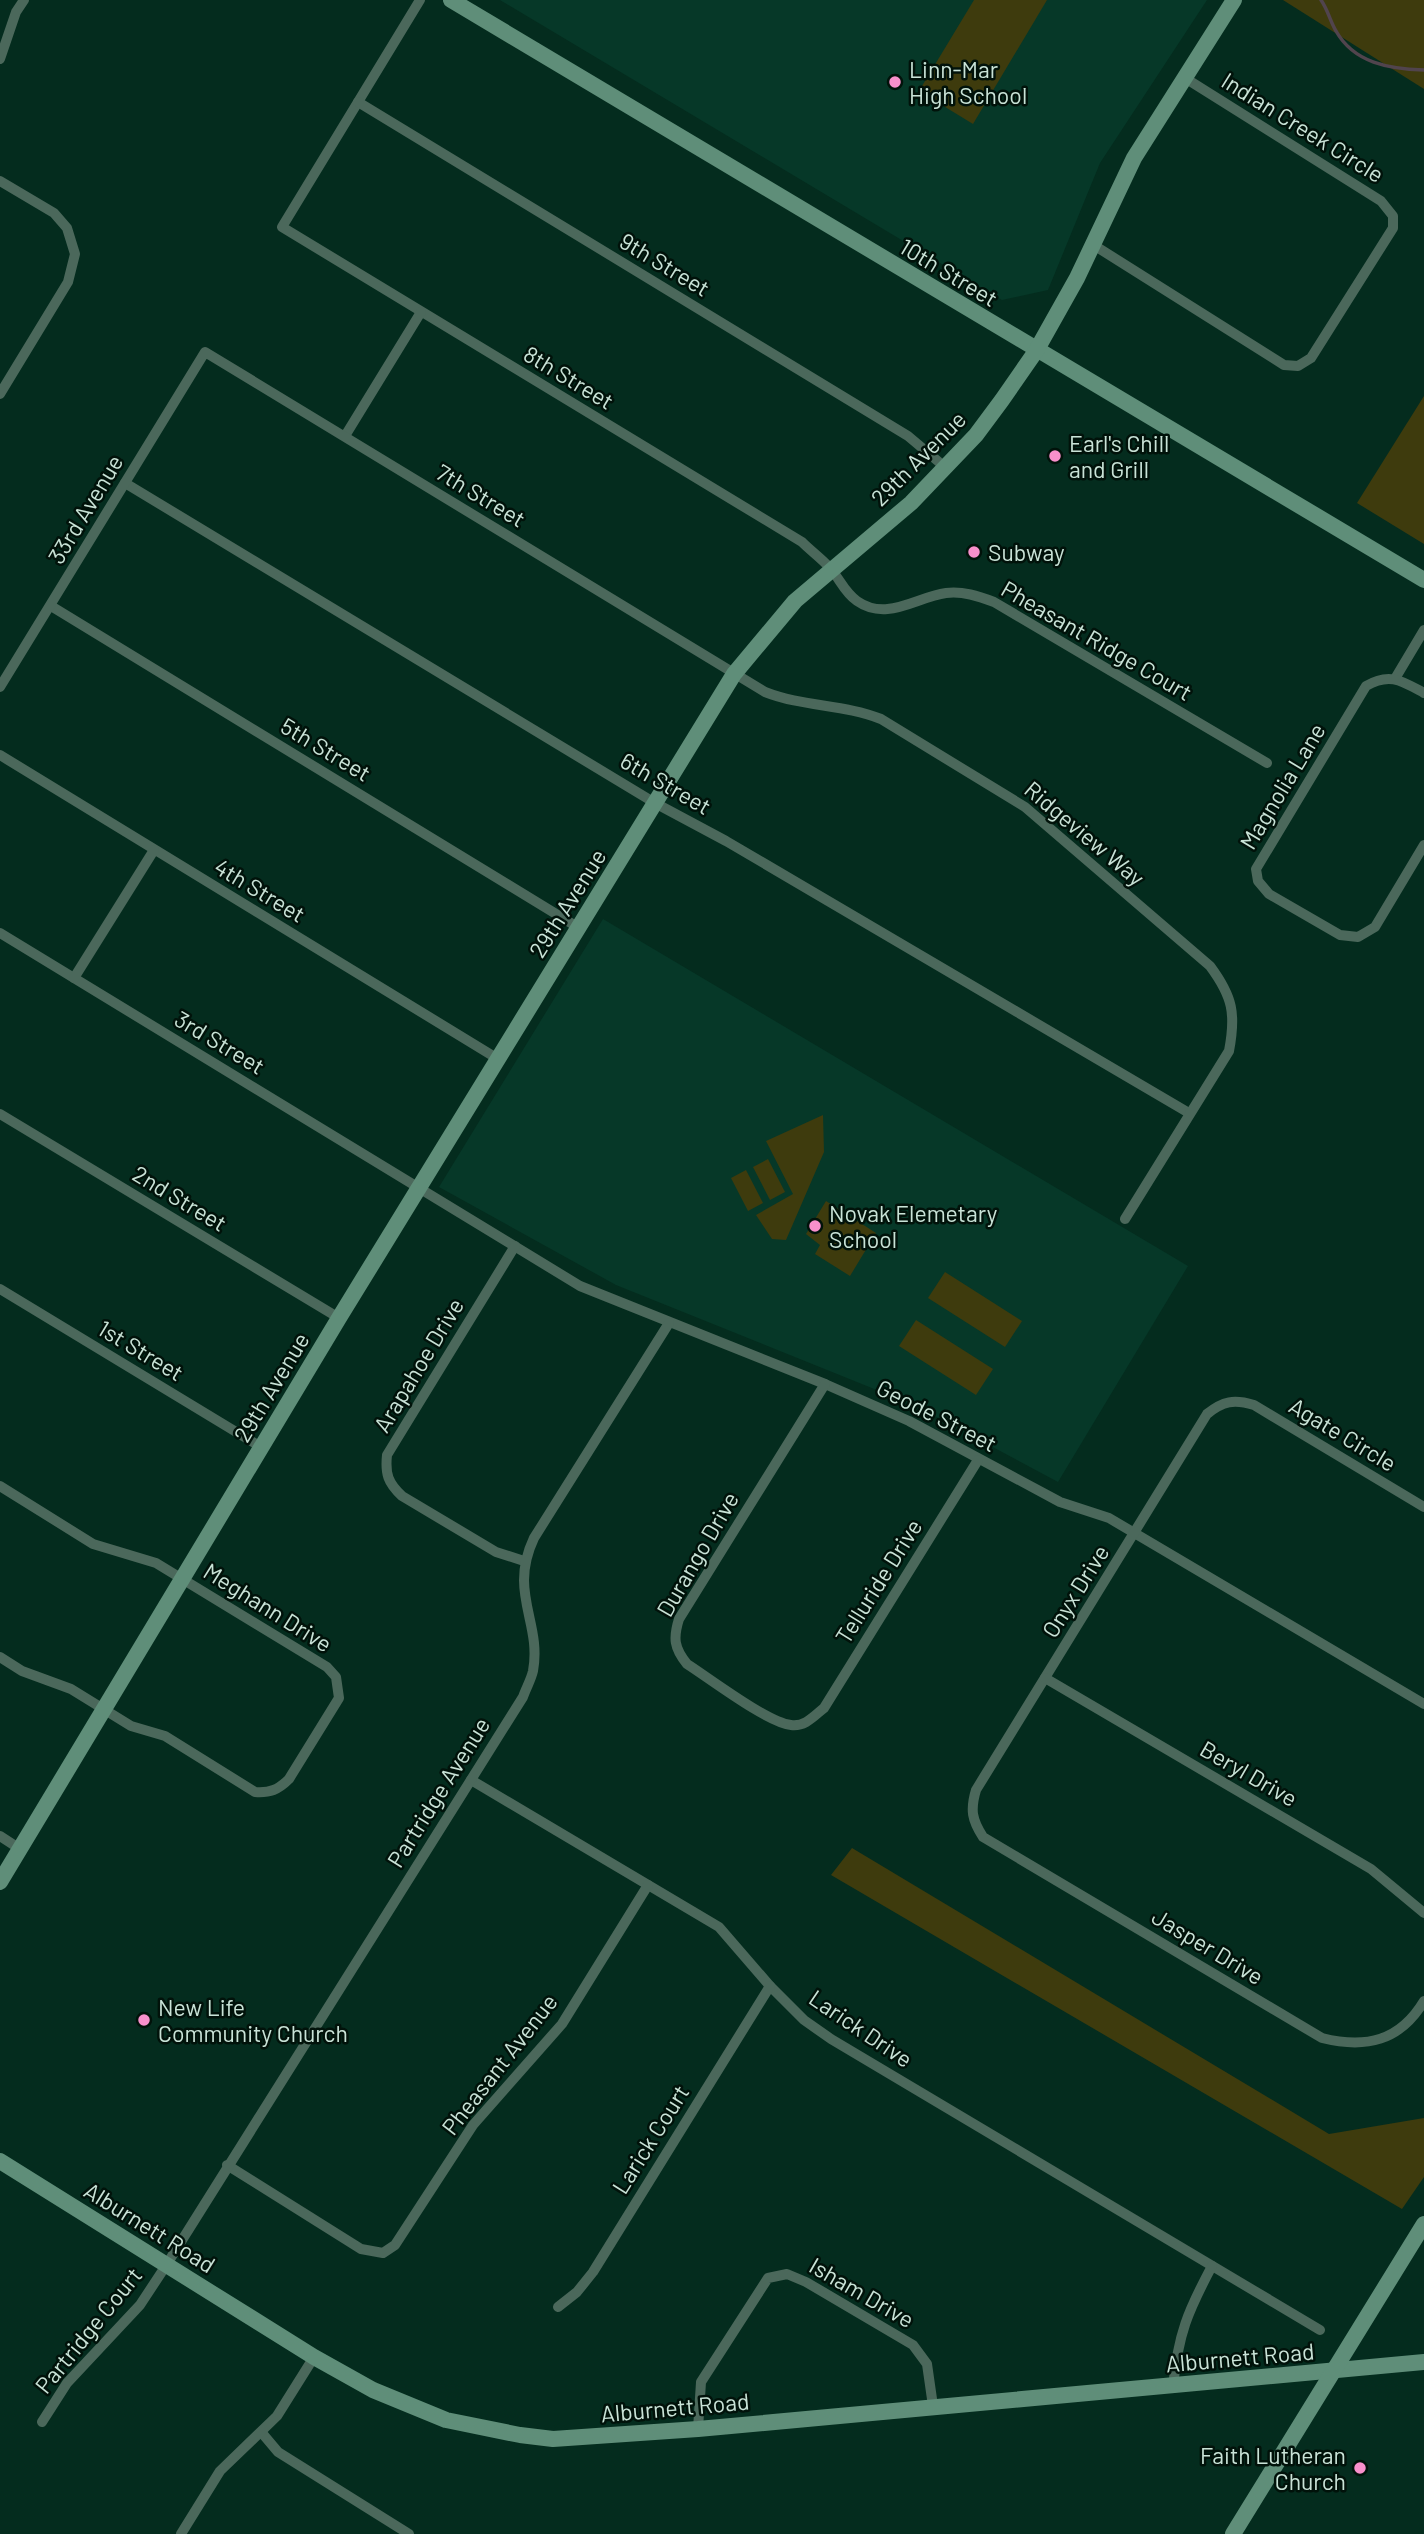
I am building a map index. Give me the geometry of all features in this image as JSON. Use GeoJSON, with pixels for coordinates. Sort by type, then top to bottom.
{"type":"FeatureCollection","features":[{"type":"Feature","properties":{"kind":"street"},"geometry":{"type":"LineString","coordinates":[[0,60],[16,12],[24,0]]}},
{"type":"Feature","properties":{"kind":"street"},"geometry":{"type":"LineString","coordinates":[[358,102],[420,0]]}},
{"type":"Feature","properties":{"kind":"street","name":"10th Street"},"geometry":{"type":"LineString","coordinates":[[451,0],[1424,580]]}},
{"type":"Feature","properties":{"kind":"street","name":"29th Avenue"},"geometry":{"type":"LineString","coordinates":[[0,1882],[184,1580],[339,1318],[734,674],[795,601],[830,568],[911,503],[982,426],[1036,351],[1092,244],[1122,179],[1234,0]]}},
{"type":"Feature","properties":{"kind":"street","name":"Indian Creek Circle"},"geometry":{"type":"LineString","coordinates":[[1092,244],[1284,365],[1297,366],[1311,358],[1393,228],[1393,216],[1381,201],[1185,78]]}},
{"type":"Feature","properties":{"kind":"street","name":"8th Street"},"geometry":{"type":"LineString","coordinates":[[358,102],[282,227],[802,542],[830,568]]}},
{"type":"Feature","properties":{"kind":"street","name":"9th Street"},"geometry":{"type":"LineString","coordinates":[[358,102],[908,436],[946,468]]}},
{"type":"Feature","properties":{"kind":"street"},"geometry":{"type":"LineString","coordinates":[[0,181],[54,213],[67,228],[75,254],[68,282],[0,394]]}},
{"type":"Feature","properties":{"kind":"street"},"geometry":{"type":"LineString","coordinates":[[345,436],[421,312]]}},
{"type":"Feature","properties":{"kind":"street","name":"7th Street"},"geometry":{"type":"LineString","coordinates":[[205,352],[734,674]]}},
{"type":"Feature","properties":{"kind":"street","name":"33rd Avenue"},"geometry":{"type":"LineString","coordinates":[[0,687],[205,352]]}},
{"type":"Feature","properties":{"kind":"street","name":"6th Street"},"geometry":{"type":"LineString","coordinates":[[125,483],[655,803],[726,841],[1189,1113]]}},
{"type":"Feature","properties":{"kind":"street","name":"Pheasant Ridge Court"},"geometry":{"type":"LineString","coordinates":[[830,568],[845,591],[860,603],[877,609],[896,609],[945,593],[972,594],[993,602],[1267,763]]}},
{"type":"Feature","properties":{"kind":"street","name":"5th Street"},"geometry":{"type":"LineString","coordinates":[[51,606],[579,928]]}},
{"type":"Feature","properties":{"kind":"street"},"geometry":{"type":"LineString","coordinates":[[1424,630],[1396,677],[1424,694]]}},
{"type":"Feature","properties":{"kind":"street","name":"Ridgeview Way"},"geometry":{"type":"LineString","coordinates":[[734,674],[788,701],[863,712],[881,719],[1014,800],[1210,966],[1230,999],[1234,1023],[1229,1051],[1125,1219]]}},
{"type":"Feature","properties":{"kind":"street","name":"Magnolia Lane"},"geometry":{"type":"LineString","coordinates":[[1396,677],[1378,679],[1366,686],[1256,869],[1258,881],[1269,894],[1340,935],[1358,937],[1375,927],[1424,845]]}},
{"type":"Feature","properties":{"kind":"street","name":"4th Street"},"geometry":{"type":"LineString","coordinates":[[0,755],[498,1059]]}},
{"type":"Feature","properties":{"kind":"street"},"geometry":{"type":"LineString","coordinates":[[74,978],[154,850]]}},
{"type":"Feature","properties":{"kind":"street","name":"3rd Street"},"geometry":{"type":"LineString","coordinates":[[0,933],[419,1187]]}},
{"type":"Feature","properties":{"kind":"street","name":"2nd Street"},"geometry":{"type":"LineString","coordinates":[[0,1114],[339,1318]]}},
{"type":"Feature","properties":{"kind":"street","name":"Geode Street"},"geometry":{"type":"LineString","coordinates":[[419,1187],[580,1286],[825,1384],[909,1421],[1060,1502],[1109,1518],[1424,1704]]}},
{"type":"Feature","properties":{"kind":"street","name":"Arapahoe Drive"},"geometry":{"type":"LineString","coordinates":[[515,1246],[387,1455],[385,1471],[390,1485],[402,1496],[496,1552],[524,1560]]}},
{"type":"Feature","properties":{"kind":"street","name":"1st Street"},"geometry":{"type":"LineString","coordinates":[[0,1289],[261,1447]]}},
{"type":"Feature","properties":{"kind":"street","name":"Partridge Avenue"},"geometry":{"type":"LineString","coordinates":[[167,2264],[523,1697],[533,1671],[534,1647],[524,1596],[524,1560],[534,1538],[669,1323]]}},
{"type":"Feature","properties":{"kind":"street","name":"Durango Drive"},"geometry":{"type":"LineString","coordinates":[[808,1722],[792,1725],[775,1719],[687,1664],[677,1652],[674,1636],[679,1619],[825,1384]]}},
{"type":"Feature","properties":{"kind":"street","name":"Agate Circle"},"geometry":{"type":"LineString","coordinates":[[1239,1400],[1254,1405],[1424,1507]]}},
{"type":"Feature","properties":{"kind":"street","name":"Onyx Drive"},"geometry":{"type":"LineString","coordinates":[[974,1824],[971,1807],[976,1790],[1207,1414],[1221,1403],[1239,1400]]}},
{"type":"Feature","properties":{"kind":"street","name":"Telluride Drive"},"geometry":{"type":"LineString","coordinates":[[808,1722],[824,1708],[978,1460]]}},
{"type":"Feature","properties":{"kind":"street"},"geometry":{"type":"LineString","coordinates":[[0,1486],[93,1544],[156,1563],[184,1580]]}},
{"type":"Feature","properties":{"kind":"street","name":"Meghann Drive"},"geometry":{"type":"LineString","coordinates":[[105,1710],[131,1726],[164,1736],[255,1791],[268,1793],[280,1789],[289,1779],[339,1698],[336,1677],[327,1667],[184,1580]]}},
{"type":"Feature","properties":{"kind":"street"},"geometry":{"type":"LineString","coordinates":[[0,1657],[22,1671],[71,1689],[105,1710]]}},
{"type":"Feature","properties":{"kind":"street","name":"Beryl Drive"},"geometry":{"type":"LineString","coordinates":[[1045,1678],[1371,1869],[1424,1913]]}},
{"type":"Feature","properties":{"kind":"street","name":"Larick Drive"},"geometry":{"type":"LineString","coordinates":[[471,1780],[719,1927],[770,1986],[804,2020],[831,2039],[1320,2330]]}},
{"type":"Feature","properties":{"kind":"street","name":"Jasper Drive"},"geometry":{"type":"LineString","coordinates":[[974,1824],[983,1837],[1322,2038],[1358,2044],[1391,2036],[1414,2018],[1424,2001]]}},
{"type":"Feature","properties":{"kind":"street"},"geometry":{"type":"LineString","coordinates":[[0,1836],[20,1849]]}},
{"type":"Feature","properties":{"kind":"street","name":"Pheasant Avenue"},"geometry":{"type":"LineString","coordinates":[[227,2165],[361,2249],[383,2253],[396,2245],[473,2125],[562,2024],[648,1885]]}},
{"type":"Feature","properties":{"kind":"street","name":"Larick Court"},"geometry":{"type":"LineString","coordinates":[[558,2307],[577,2292],[593,2272],[770,1986]]}},
{"type":"Feature","properties":{"kind":"street","name":"Alburnett Road"},"geometry":{"type":"LineString","coordinates":[[0,2161],[314,2357],[408,2406],[479,2429],[553,2438],[698,2428],[1173,2387],[1424,2362]]}},
{"type":"Feature","properties":{"kind":"street"},"geometry":{"type":"LineString","coordinates":[[1233,2534],[1424,2224]]}},
{"type":"Feature","properties":{"kind":"street","name":"Partridge Court"},"geometry":{"type":"LineString","coordinates":[[42,2423],[67,2382],[140,2305],[167,2264]]}},
{"type":"Feature","properties":{"kind":"street"},"geometry":{"type":"LineString","coordinates":[[1173,2387],[1177,2348],[1185,2319],[1212,2266]]}},
{"type":"Feature","properties":{"kind":"street","name":"Isham Drive"},"geometry":{"type":"LineString","coordinates":[[698,2428],[701,2382],[768,2278],[787,2274],[806,2282],[913,2345],[928,2364],[933,2406]]}},
{"type":"Feature","properties":{"kind":"street"},"geometry":{"type":"LineString","coordinates":[[181,2534],[220,2471],[262,2433],[314,2357]]}},
{"type":"Feature","properties":{"kind":"street"},"geometry":{"type":"LineString","coordinates":[[262,2433],[278,2452],[409,2534]]}},
{"type":"Feature","properties":{"kind":"shaded area","name":"Linn-Mar High School"},"geometry":{"type":"Polygon","coordinates":[[[500,0],[1207,0],[1100,163],[1048,290],[1002,300],[500,0]]]}},
{"type":"Feature","properties":{"kind":"shaded area"},"geometry":{"type":"Polygon","coordinates":[[[974,0],[1047,0],[973,124],[919,91],[974,0]]]}},
{"type":"Feature","properties":{"kind":"shaded area"},"geometry":{"type":"Polygon","coordinates":[[[1283,0],[1424,0],[1424,89],[1283,0]]]}},
{"type":"Feature","properties":{"kind":"shaded area"},"geometry":{"type":"Polygon","coordinates":[[[1424,396],[1424,544],[1357,503],[1424,396]]]}},
{"type":"Feature","properties":{"kind":"shaded area","name":"Novak Elemetary School"},"geometry":{"type":"Polygon","coordinates":[[[603,919],[1188,1266],[1058,1482],[914,1405],[616,1285],[439,1187],[603,919]]]}},
{"type":"Feature","properties":{"kind":"shaded area"},"geometry":{"type":"Polygon","coordinates":[[[823,1115],[824,1152],[786,1240],[772,1239],[756,1215],[793,1194],[766,1141],[823,1115]]]}},
{"type":"Feature","properties":{"kind":"shaded area"},"geometry":{"type":"Polygon","coordinates":[[[768,1159],[785,1192],[770,1200],[753,1167],[768,1159]]]}},
{"type":"Feature","properties":{"kind":"shaded area"},"geometry":{"type":"Polygon","coordinates":[[[746,1170],[763,1203],[748,1211],[731,1178],[746,1170]]]}},
{"type":"Feature","properties":{"kind":"shaded area"},"geometry":{"type":"Polygon","coordinates":[[[826,1201],[876,1233],[850,1276],[815,1254],[820,1245],[806,1234],[826,1201]]]}},
{"type":"Feature","properties":{"kind":"shaded area"},"geometry":{"type":"Polygon","coordinates":[[[945,1272],[1022,1321],[1005,1347],[928,1298],[945,1272]]]}},
{"type":"Feature","properties":{"kind":"shaded area"},"geometry":{"type":"Polygon","coordinates":[[[916,1320],[993,1369],[976,1395],[899,1346],[916,1320]]]}},
{"type":"Feature","properties":{"kind":"shaded area"},"geometry":{"type":"Polygon","coordinates":[[[852,1848],[1329,2134],[1424,2118],[1424,2177],[1402,2209],[831,1875],[852,1848]]]}},
{"type":"Feature","properties":{"kind":"waterway"},"geometry":{"type":"LineString","coordinates":[[1321,0],[1336,31],[1352,50],[1386,66],[1424,70]]}},
{"type":"Feature","properties":{"kind":"place","name":"Linn-Mar High School"},"geometry":{"type":"Point","coordinates":[895,82]}},
{"type":"Feature","properties":{"kind":"place","name":"Earl's Chill and Grill"},"geometry":{"type":"Point","coordinates":[1055,456]}},
{"type":"Feature","properties":{"kind":"place","name":"Subway"},"geometry":{"type":"Point","coordinates":[974,552]}},
{"type":"Feature","properties":{"kind":"place","name":"Novak Elemetary School"},"geometry":{"type":"Point","coordinates":[815,1226]}},
{"type":"Feature","properties":{"kind":"place","name":"New Life Community Church"},"geometry":{"type":"Point","coordinates":[144,2020]}},
{"type":"Feature","properties":{"kind":"place","name":"Faith Lutheran Church"},"geometry":{"type":"Point","coordinates":[1360,2468]}}]}
